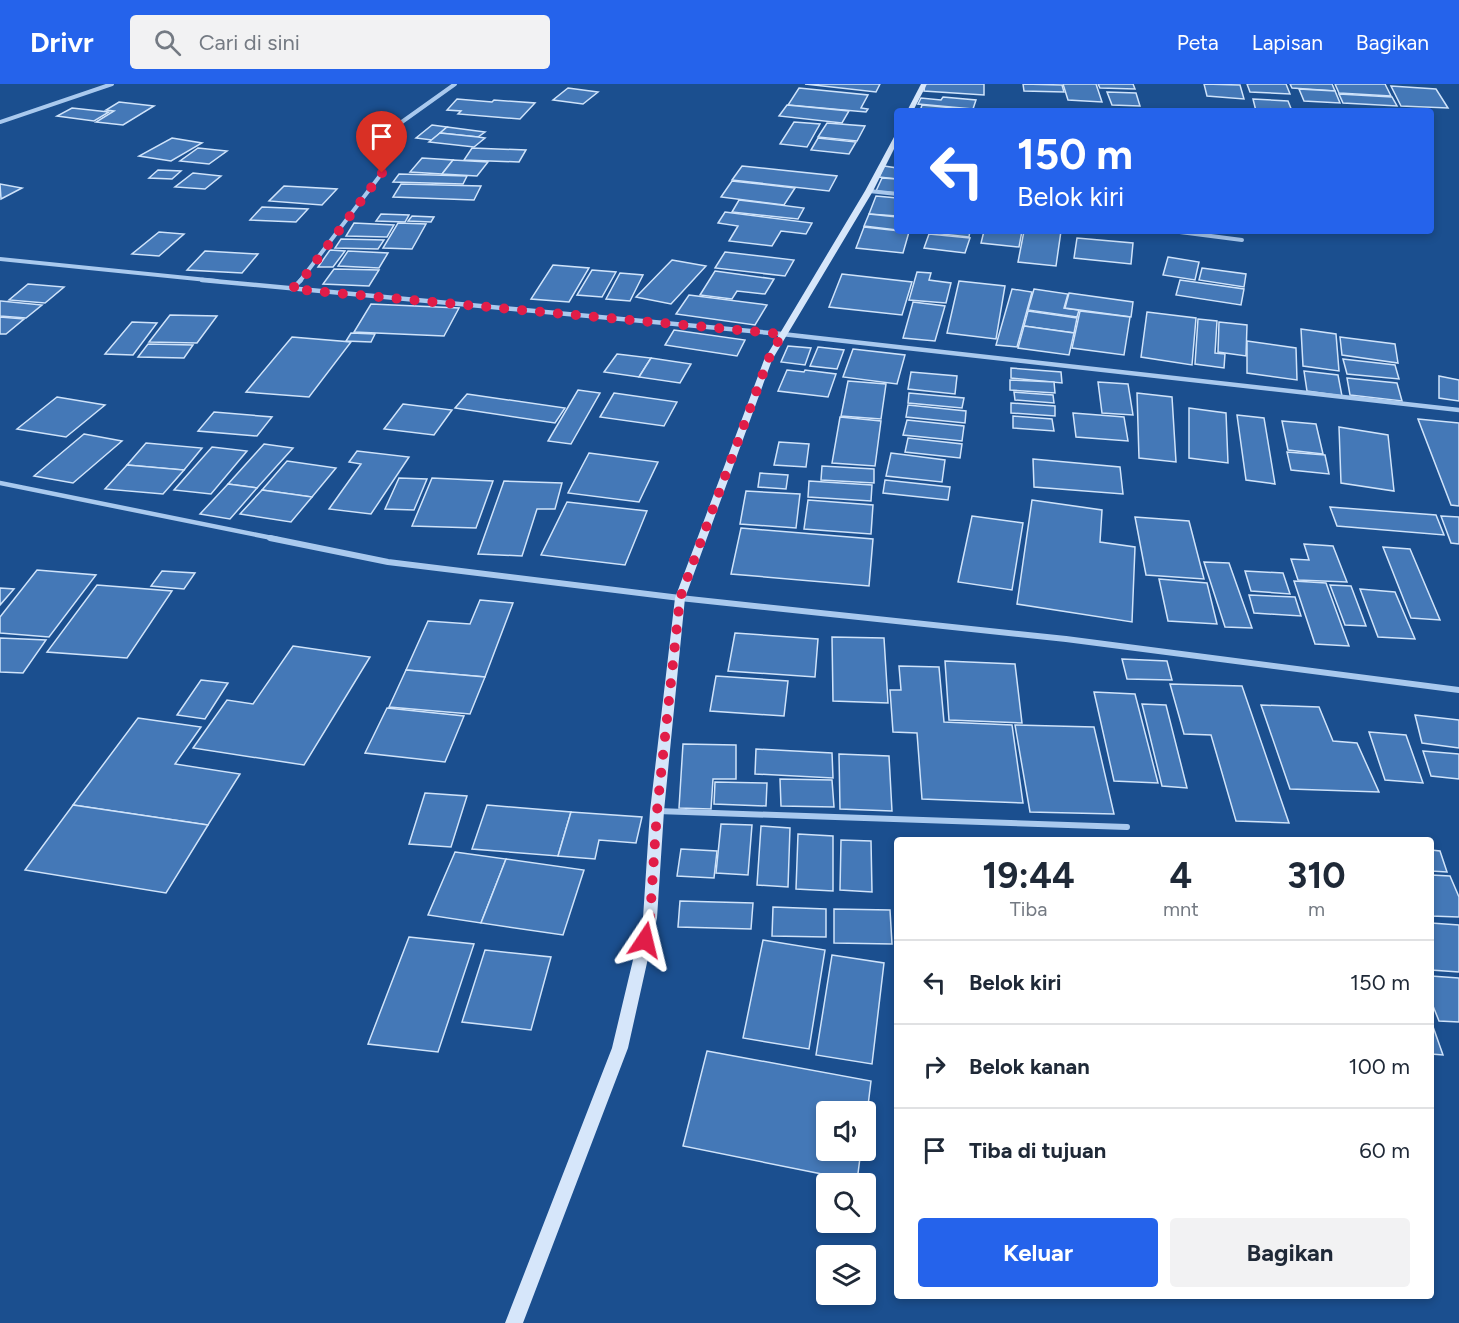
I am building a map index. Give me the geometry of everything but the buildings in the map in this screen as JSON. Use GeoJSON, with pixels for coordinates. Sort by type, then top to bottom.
{"type":"FeatureCollection","features":[{"type":"Feature","properties":{"kind":"street"},"geometry":{"type":"LineString","coordinates":[[0,122],[112,84]]}},
{"type":"Feature","properties":{"kind":"street"},"geometry":{"type":"LineString","coordinates":[[292,289],[305,276],[382,173],[392,132],[399,124],[455,84]]}},
{"type":"Feature","properties":{"kind":"street"},"geometry":{"type":"LineString","coordinates":[[912,108],[924,84]]}},
{"type":"Feature","properties":{"kind":"street"},"geometry":{"type":"LineString","coordinates":[[514,1323],[620,1048],[650,918],[657,811],[680,598],[768,360],[870,191],[894,143]]}},
{"type":"Feature","properties":{"kind":"street"},"geometry":{"type":"LineString","coordinates":[[870,191],[894,194]]}},
{"type":"Feature","properties":{"kind":"street"},"geometry":{"type":"LineString","coordinates":[[1196,234],[1242,240]]}},
{"type":"Feature","properties":{"kind":"street"},"geometry":{"type":"LineString","coordinates":[[0,259],[292,289],[782,334],[1459,410]]}},
{"type":"Feature","properties":{"kind":"street"},"geometry":{"type":"LineString","coordinates":[[0,483],[388,562],[680,598],[1066,639],[1459,690]]}},
{"type":"Feature","properties":{"kind":"street"},"geometry":{"type":"LineString","coordinates":[[657,811],[1127,827]]}},
{"type":"Feature","properties":{"kind":"route"},"geometry":{"type":"LineString","coordinates":[[382,173],[305,276],[292,289],[782,334],[768,360],[680,598],[657,811],[650,918],[645,940]]}}]}
